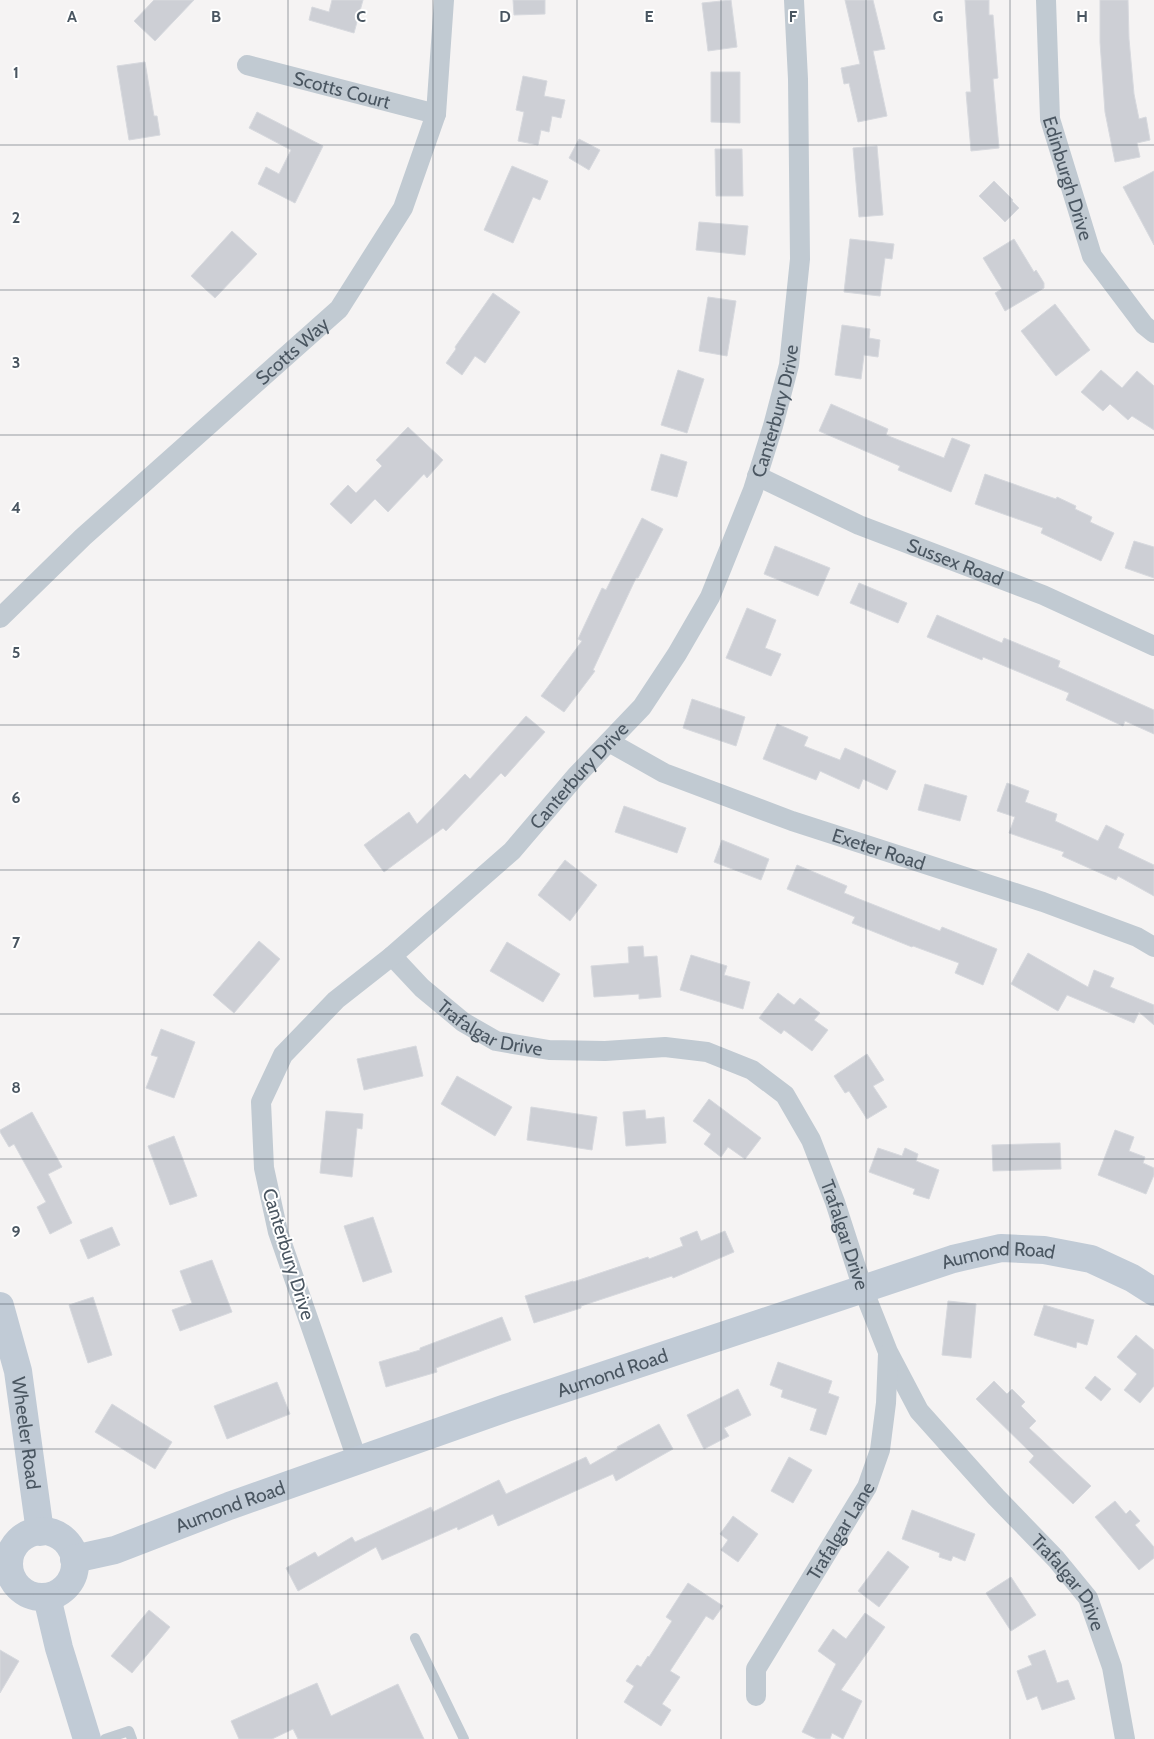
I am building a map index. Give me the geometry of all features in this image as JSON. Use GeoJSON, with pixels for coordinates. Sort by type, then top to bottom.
{"type":"FeatureCollection","features":[{"type":"Feature","properties":{"kind":"street","name":"Scotts Way"},"geometry":{"type":"LineString","coordinates":[[0,618],[83,537],[339,309],[403,208],[436,114],[444,0]]}},
{"type":"Feature","properties":{"kind":"street","name":"Canterbury Drive"},"geometry":{"type":"LineString","coordinates":[[358,1462],[278,1232],[264,1168],[261,1102],[283,1055],[336,1000],[392,956],[512,851],[576,776],[642,707],[677,654],[710,597],[758,476],[789,365],[800,259],[798,80],[794,0]]}},
{"type":"Feature","properties":{"kind":"street","name":"Edinburgh Drive"},"geometry":{"type":"LineString","coordinates":[[1046,0],[1050,119],[1092,256],[1144,324],[1154,333]]}},
{"type":"Feature","properties":{"kind":"street","name":"Scotts Court"},"geometry":{"type":"LineString","coordinates":[[247,65],[436,114]]}},
{"type":"Feature","properties":{"kind":"street","name":"Sussex Road"},"geometry":{"type":"LineString","coordinates":[[758,476],[859,525],[1043,595],[1154,646]]}},
{"type":"Feature","properties":{"kind":"street","name":"Exeter Road"},"geometry":{"type":"LineString","coordinates":[[609,742],[664,773],[792,821],[1043,902],[1137,937],[1154,947]]}},
{"type":"Feature","properties":{"kind":"street","name":"Trafalgar Drive"},"geometry":{"type":"LineString","coordinates":[[392,956],[422,988],[463,1022],[496,1041],[549,1050],[606,1051],[665,1047],[707,1052],[752,1070],[785,1095],[811,1140],[835,1202],[863,1288],[888,1352],[919,1411],[996,1497],[1056,1559],[1088,1598],[1112,1667],[1125,1739]]}},
{"type":"Feature","properties":{"kind":"street","name":"Aumond Road"},"geometry":{"type":"LineString","coordinates":[[74,1559],[115,1550],[229,1506],[515,1405],[953,1259],[1002,1248],[1044,1250],[1091,1259],[1132,1278],[1154,1292]]}},
{"type":"Feature","properties":{"kind":"street","name":"Wheeler Road"},"geometry":{"type":"LineString","coordinates":[[0,1306],[18,1371],[40,1532]]}},
{"type":"Feature","properties":{"kind":"street","name":"Trafalgar Lane"},"geometry":{"type":"LineString","coordinates":[[756,1696],[756,1669],[867,1487],[880,1450],[886,1403],[888,1352]]}},
{"type":"Feature","properties":{"kind":"street"},"geometry":{"type":"LineString","coordinates":[[40,1532],[49,1532],[66,1542],[74,1559],[71,1579],[65,1588],[57,1594],[47,1597],[27,1594],[18,1587],[5,1569],[13,1548],[20,1540],[29,1534],[40,1532]]}},
{"type":"Feature","properties":{"kind":"street"},"geometry":{"type":"LineString","coordinates":[[47,1597],[59,1648],[87,1739]]}},
{"type":"Feature","properties":{"kind":"lane"},"geometry":{"type":"LineString","coordinates":[[415,1638],[464,1739]]}},
{"type":"Feature","properties":{"kind":"lane"},"geometry":{"type":"LineString","coordinates":[[105,1739],[129,1731],[132,1739]]}},
{"type":"Feature","properties":{"kind":"building"},"geometry":{"type":"Polygon","coordinates":[[[154,0],[194,0],[155,41],[134,21],[154,0]]]}},
{"type":"Feature","properties":{"kind":"building"},"geometry":{"type":"Polygon","coordinates":[[[332,0],[363,0],[354,33],[309,20],[312,7],[329,12],[332,0]]]}},
{"type":"Feature","properties":{"kind":"building"},"geometry":{"type":"Polygon","coordinates":[[[513,0],[545,0],[545,14],[514,15],[513,0]]]}},
{"type":"Feature","properties":{"kind":"building"},"geometry":{"type":"Polygon","coordinates":[[[731,0],[737,47],[708,51],[702,3],[731,0]]]}},
{"type":"Feature","properties":{"kind":"building"},"geometry":{"type":"Polygon","coordinates":[[[845,0],[873,0],[885,49],[873,51],[887,116],[858,122],[849,83],[844,84],[841,68],[860,64],[845,0]]]}},
{"type":"Feature","properties":{"kind":"building"},"geometry":{"type":"Polygon","coordinates":[[[965,0],[989,0],[989,15],[993,15],[998,78],[993,79],[999,148],[971,151],[966,92],[971,92],[965,0]]]}},
{"type":"Feature","properties":{"kind":"building"},"geometry":{"type":"Polygon","coordinates":[[[1100,0],[1128,0],[1134,94],[1139,119],[1146,117],[1150,140],[1137,143],[1140,157],[1115,162],[1105,112],[1100,42],[1100,0]]]}},
{"type":"Feature","properties":{"kind":"building"},"geometry":{"type":"Polygon","coordinates":[[[145,62],[154,116],[157,116],[160,135],[129,140],[117,66],[145,62]]]}},
{"type":"Feature","properties":{"kind":"building"},"geometry":{"type":"Polygon","coordinates":[[[711,72],[740,72],[740,123],[711,122],[711,72]]]}},
{"type":"Feature","properties":{"kind":"building"},"geometry":{"type":"Polygon","coordinates":[[[523,76],[547,81],[544,96],[565,100],[561,118],[552,116],[549,132],[541,130],[538,145],[518,141],[524,112],[516,110],[523,76]]]}},
{"type":"Feature","properties":{"kind":"building"},"geometry":{"type":"Polygon","coordinates":[[[257,112],[323,146],[295,203],[258,184],[266,167],[279,174],[291,150],[249,128],[257,112]]]}},
{"type":"Feature","properties":{"kind":"building"},"geometry":{"type":"Polygon","coordinates":[[[579,139],[600,150],[589,170],[569,158],[579,139]]]}},
{"type":"Feature","properties":{"kind":"building"},"geometry":{"type":"Polygon","coordinates":[[[877,146],[883,215],[859,217],[853,148],[877,146]]]}},
{"type":"Feature","properties":{"kind":"building"},"geometry":{"type":"Polygon","coordinates":[[[715,149],[742,149],[743,196],[716,196],[715,149]]]}},
{"type":"Feature","properties":{"kind":"building"},"geometry":{"type":"Polygon","coordinates":[[[512,166],[548,181],[540,200],[533,197],[513,243],[484,230],[512,166]]]}},
{"type":"Feature","properties":{"kind":"building"},"geometry":{"type":"Polygon","coordinates":[[[1154,171],[1154,245],[1123,187],[1154,171]]]}},
{"type":"Feature","properties":{"kind":"building"},"geometry":{"type":"Polygon","coordinates":[[[994,181],[1019,208],[1005,222],[979,196],[994,181]]]}},
{"type":"Feature","properties":{"kind":"building"},"geometry":{"type":"Polygon","coordinates":[[[699,222],[748,226],[745,255],[696,250],[699,222]]]}},
{"type":"Feature","properties":{"kind":"building"},"geometry":{"type":"Polygon","coordinates":[[[232,231],[257,254],[215,298],[191,276],[232,231]]]}},
{"type":"Feature","properties":{"kind":"building"},"geometry":{"type":"Polygon","coordinates":[[[850,239],[894,244],[892,259],[885,258],[880,296],[844,292],[850,239]]]}},
{"type":"Feature","properties":{"kind":"building"},"geometry":{"type":"Polygon","coordinates":[[[1014,239],[1034,272],[1036,270],[1044,283],[1044,288],[1005,311],[995,293],[1002,289],[983,258],[1014,239]]]}},
{"type":"Feature","properties":{"kind":"building"},"geometry":{"type":"Polygon","coordinates":[[[493,293],[520,312],[485,363],[475,356],[462,375],[446,363],[493,293]]]}},
{"type":"Feature","properties":{"kind":"building"},"geometry":{"type":"Polygon","coordinates":[[[708,297],[736,301],[727,356],[699,351],[708,297]]]}},
{"type":"Feature","properties":{"kind":"building"},"geometry":{"type":"Polygon","coordinates":[[[1055,304],[1090,350],[1056,376],[1021,331],[1055,304]]]}},
{"type":"Feature","properties":{"kind":"building"},"geometry":{"type":"Polygon","coordinates":[[[842,325],[870,329],[869,338],[880,340],[878,357],[864,355],[861,379],[835,375],[842,325]]]}},
{"type":"Feature","properties":{"kind":"building"},"geometry":{"type":"Polygon","coordinates":[[[678,370],[704,379],[687,433],[661,425],[678,370]]]}},
{"type":"Feature","properties":{"kind":"building"},"geometry":{"type":"Polygon","coordinates":[[[1101,370],[1122,388],[1137,371],[1154,386],[1154,430],[1132,416],[1128,420],[1110,404],[1103,411],[1081,392],[1101,370]]]}},
{"type":"Feature","properties":{"kind":"building"},"geometry":{"type":"Polygon","coordinates":[[[831,404],[888,429],[886,435],[944,458],[952,438],[970,445],[951,492],[898,470],[900,466],[819,431],[831,404]]]}},
{"type":"Feature","properties":{"kind":"building"},"geometry":{"type":"Polygon","coordinates":[[[408,427],[443,460],[427,478],[424,474],[388,512],[375,499],[351,524],[330,504],[348,485],[356,493],[382,466],[376,460],[408,427]]]}},
{"type":"Feature","properties":{"kind":"building"},"geometry":{"type":"Polygon","coordinates":[[[661,454],[687,462],[677,497],[651,490],[661,454]]]}},
{"type":"Feature","properties":{"kind":"building"},"geometry":{"type":"Polygon","coordinates":[[[985,474],[1056,499],[1057,497],[1076,506],[1075,509],[1092,517],[1090,522],[1114,533],[1101,561],[1041,533],[1043,528],[975,504],[985,474]]]}},
{"type":"Feature","properties":{"kind":"building"},"geometry":{"type":"Polygon","coordinates":[[[642,518],[663,529],[638,578],[636,578],[593,670],[595,671],[564,712],[541,696],[582,641],[578,639],[602,588],[606,590],[642,518]]]}},
{"type":"Feature","properties":{"kind":"building"},"geometry":{"type":"Polygon","coordinates":[[[1134,541],[1154,547],[1154,578],[1125,568],[1134,541]]]}},
{"type":"Feature","properties":{"kind":"building"},"geometry":{"type":"Polygon","coordinates":[[[775,546],[830,568],[818,596],[764,574],[775,546]]]}},
{"type":"Feature","properties":{"kind":"building"},"geometry":{"type":"Polygon","coordinates":[[[859,583],[907,603],[898,623],[850,603],[859,583]]]}},
{"type":"Feature","properties":{"kind":"building"},"geometry":{"type":"Polygon","coordinates":[[[747,608],[776,620],[765,648],[781,654],[771,676],[726,658],[747,608]]]}},
{"type":"Feature","properties":{"kind":"building"},"geometry":{"type":"Polygon","coordinates":[[[937,615],[1002,643],[1004,638],[1060,661],[1058,667],[1154,710],[1154,734],[1125,721],[1123,726],[1066,700],[1069,693],[983,657],[982,660],[927,637],[937,615]]]}},
{"type":"Feature","properties":{"kind":"building"},"geometry":{"type":"Polygon","coordinates":[[[692,699],[745,717],[736,746],[683,728],[692,699]]]}},
{"type":"Feature","properties":{"kind":"building"},"geometry":{"type":"Polygon","coordinates":[[[526,716],[545,732],[505,777],[501,773],[446,831],[443,828],[384,872],[364,845],[409,812],[417,824],[465,774],[470,779],[526,716]]]}},
{"type":"Feature","properties":{"kind":"building"},"geometry":{"type":"Polygon","coordinates":[[[777,724],[808,737],[804,746],[840,760],[845,748],[896,771],[887,790],[863,779],[859,789],[820,771],[816,780],[763,759],[777,724]]]}},
{"type":"Feature","properties":{"kind":"building"},"geometry":{"type":"Polygon","coordinates":[[[1007,783],[1029,791],[1025,802],[1057,814],[1055,821],[1098,841],[1106,825],[1124,834],[1118,848],[1154,865],[1154,896],[1118,876],[1116,880],[1062,856],[1064,852],[1009,833],[1015,817],[997,811],[1007,783]]]}},
{"type":"Feature","properties":{"kind":"building"},"geometry":{"type":"Polygon","coordinates":[[[925,784],[967,796],[960,821],[918,810],[925,784]]]}},
{"type":"Feature","properties":{"kind":"building"},"geometry":{"type":"Polygon","coordinates":[[[624,806],[686,828],[677,853],[615,832],[624,806]]]}},
{"type":"Feature","properties":{"kind":"building"},"geometry":{"type":"Polygon","coordinates":[[[722,840],[769,859],[761,880],[714,862],[722,840]]]}},
{"type":"Feature","properties":{"kind":"building"},"geometry":{"type":"Polygon","coordinates":[[[565,860],[597,885],[570,921],[538,895],[565,860]]]}},
{"type":"Feature","properties":{"kind":"building"},"geometry":{"type":"Polygon","coordinates":[[[797,865],[847,886],[844,893],[940,931],[942,927],[997,949],[983,985],[955,973],[959,963],[852,923],[855,917],[787,889],[797,865]]]}},
{"type":"Feature","properties":{"kind":"building"},"geometry":{"type":"Polygon","coordinates":[[[259,941],[280,959],[234,1013],[213,995],[259,941]]]}},
{"type":"Feature","properties":{"kind":"building"},"geometry":{"type":"Polygon","coordinates":[[[507,942],[560,974],[543,1002],[490,971],[507,942]]]}},
{"type":"Feature","properties":{"kind":"building"},"geometry":{"type":"Polygon","coordinates":[[[643,946],[644,957],[657,956],[661,997],[639,999],[639,994],[594,997],[591,966],[629,963],[628,947],[643,946]]]}},
{"type":"Feature","properties":{"kind":"building"},"geometry":{"type":"Polygon","coordinates":[[[1028,953],[1088,987],[1094,970],[1114,978],[1110,987],[1154,1005],[1154,1025],[1139,1012],[1134,1023],[1067,995],[1058,1011],[1011,984],[1028,953]]]}},
{"type":"Feature","properties":{"kind":"building"},"geometry":{"type":"Polygon","coordinates":[[[691,955],[727,966],[724,975],[750,982],[743,1009],[680,990],[691,955]]]}},
{"type":"Feature","properties":{"kind":"building"},"geometry":{"type":"Polygon","coordinates":[[[778,993],[794,1005],[800,998],[820,1013],[814,1020],[828,1030],[812,1051],[784,1030],[781,1034],[759,1018],[778,993]]]}},
{"type":"Feature","properties":{"kind":"building"},"geometry":{"type":"Polygon","coordinates":[[[161,1029],[195,1042],[174,1098],[146,1088],[158,1057],[151,1055],[161,1029]]]}},
{"type":"Feature","properties":{"kind":"building"},"geometry":{"type":"Polygon","coordinates":[[[416,1046],[423,1076],[364,1090],[357,1059],[416,1046]]]}},
{"type":"Feature","properties":{"kind":"building"},"geometry":{"type":"Polygon","coordinates":[[[867,1054],[884,1080],[873,1086],[887,1107],[867,1119],[849,1091],[845,1093],[834,1076],[867,1054]]]}},
{"type":"Feature","properties":{"kind":"building"},"geometry":{"type":"Polygon","coordinates":[[[457,1076],[512,1107],[495,1136],[441,1104],[457,1076]]]}},
{"type":"Feature","properties":{"kind":"building"},"geometry":{"type":"Polygon","coordinates":[[[709,1099],[761,1138],[745,1159],[728,1147],[721,1157],[704,1144],[711,1134],[693,1121],[709,1099]]]}},
{"type":"Feature","properties":{"kind":"building"},"geometry":{"type":"Polygon","coordinates":[[[531,1107],[597,1117],[592,1150],[527,1140],[531,1107]]]}},
{"type":"Feature","properties":{"kind":"building"},"geometry":{"type":"Polygon","coordinates":[[[645,1110],[646,1119],[664,1117],[666,1143],[626,1146],[623,1112],[645,1110]]]}},
{"type":"Feature","properties":{"kind":"building"},"geometry":{"type":"Polygon","coordinates":[[[326,1111],[363,1114],[362,1129],[357,1128],[352,1177],[320,1173],[326,1111]]]}},
{"type":"Feature","properties":{"kind":"building"},"geometry":{"type":"Polygon","coordinates":[[[32,1112],[62,1167],[48,1174],[72,1223],[50,1234],[37,1207],[46,1202],[14,1144],[9,1147],[0,1132],[0,1130],[32,1112]]]}},
{"type":"Feature","properties":{"kind":"building"},"geometry":{"type":"Polygon","coordinates":[[[1115,1130],[1134,1137],[1129,1151],[1145,1157],[1143,1163],[1154,1168],[1154,1175],[1146,1194],[1098,1175],[1115,1130]]]}},
{"type":"Feature","properties":{"kind":"building"},"geometry":{"type":"Polygon","coordinates":[[[174,1136],[197,1196],[170,1205],[148,1146],[174,1136]]]}},
{"type":"Feature","properties":{"kind":"building"},"geometry":{"type":"Polygon","coordinates":[[[1060,1143],[1061,1169],[993,1171],[992,1145],[1060,1143]]]}},
{"type":"Feature","properties":{"kind":"building"},"geometry":{"type":"Polygon","coordinates":[[[878,1148],[902,1156],[905,1148],[918,1154],[916,1161],[939,1170],[929,1199],[913,1194],[915,1189],[869,1172],[878,1148]]]}},
{"type":"Feature","properties":{"kind":"building"},"geometry":{"type":"Polygon","coordinates":[[[373,1217],[392,1272],[363,1282],[344,1226],[373,1217]]]}},
{"type":"Feature","properties":{"kind":"building"},"geometry":{"type":"Polygon","coordinates":[[[112,1227],[120,1245],[88,1259],[80,1240],[112,1227]]]}},
{"type":"Feature","properties":{"kind":"building"},"geometry":{"type":"Polygon","coordinates":[[[697,1231],[701,1241],[725,1231],[734,1252],[673,1278],[672,1276],[534,1323],[525,1296],[648,1257],[649,1259],[683,1246],[680,1238],[697,1231]]]}},
{"type":"Feature","properties":{"kind":"building"},"geometry":{"type":"Polygon","coordinates":[[[212,1260],[232,1312],[180,1331],[172,1310],[192,1303],[180,1271],[212,1260]]]}},
{"type":"Feature","properties":{"kind":"building"},"geometry":{"type":"Polygon","coordinates":[[[93,1297],[112,1355],[88,1363],[69,1305],[93,1297]]]}},
{"type":"Feature","properties":{"kind":"building"},"geometry":{"type":"Polygon","coordinates":[[[948,1301],[976,1304],[971,1358],[942,1355],[948,1301]]]}},
{"type":"Feature","properties":{"kind":"building"},"geometry":{"type":"Polygon","coordinates":[[[1044,1305],[1094,1320],[1087,1345],[1077,1342],[1076,1348],[1034,1335],[1044,1305]]]}},
{"type":"Feature","properties":{"kind":"building"},"geometry":{"type":"Polygon","coordinates":[[[502,1317],[511,1340],[436,1368],[437,1372],[386,1387],[379,1362],[420,1350],[420,1348],[502,1317]]]}},
{"type":"Feature","properties":{"kind":"building"},"geometry":{"type":"Polygon","coordinates":[[[1136,1335],[1154,1350],[1154,1386],[1140,1403],[1124,1390],[1137,1374],[1117,1357],[1136,1335]]]}},
{"type":"Feature","properties":{"kind":"building"},"geometry":{"type":"Polygon","coordinates":[[[778,1362],[832,1381],[828,1393],[839,1397],[826,1435],[810,1430],[817,1409],[781,1397],[783,1390],[770,1385],[778,1362]]]}},
{"type":"Feature","properties":{"kind":"building"},"geometry":{"type":"Polygon","coordinates":[[[1095,1376],[1111,1389],[1101,1401],[1085,1388],[1095,1376]]]}},
{"type":"Feature","properties":{"kind":"building"},"geometry":{"type":"Polygon","coordinates":[[[994,1381],[1007,1394],[1012,1389],[1025,1402],[1021,1406],[1036,1421],[1029,1428],[1091,1486],[1073,1504],[1029,1462],[1034,1456],[976,1399],[994,1381]]]}},
{"type":"Feature","properties":{"kind":"building"},"geometry":{"type":"Polygon","coordinates":[[[277,1382],[290,1414],[227,1439],[214,1406],[277,1382]]]}},
{"type":"Feature","properties":{"kind":"building"},"geometry":{"type":"Polygon","coordinates":[[[738,1389],[751,1415],[724,1428],[729,1436],[704,1449],[687,1415],[738,1389]]]}},
{"type":"Feature","properties":{"kind":"building"},"geometry":{"type":"Polygon","coordinates":[[[112,1404],[172,1442],[155,1469],[95,1432],[112,1404]]]}},
{"type":"Feature","properties":{"kind":"building"},"geometry":{"type":"Polygon","coordinates":[[[659,1424],[673,1449],[616,1481],[613,1474],[498,1526],[493,1514],[458,1530],[457,1527],[382,1560],[376,1547],[298,1591],[286,1568],[315,1552],[318,1557],[352,1537],[355,1542],[431,1507],[433,1512],[499,1480],[506,1494],[586,1457],[590,1465],[618,1449],[617,1447],[659,1424]]]}},
{"type":"Feature","properties":{"kind":"building"},"geometry":{"type":"Polygon","coordinates":[[[789,1457],[812,1470],[793,1503],[771,1491],[789,1457]]]}},
{"type":"Feature","properties":{"kind":"building"},"geometry":{"type":"Polygon","coordinates":[[[1115,1501],[1126,1514],[1130,1510],[1140,1521],[1135,1525],[1154,1547],[1154,1558],[1139,1570],[1095,1517],[1115,1501]]]}},
{"type":"Feature","properties":{"kind":"building"},"geometry":{"type":"Polygon","coordinates":[[[912,1510],[975,1534],[965,1561],[953,1556],[951,1561],[939,1557],[940,1553],[902,1539],[912,1510]]]}},
{"type":"Feature","properties":{"kind":"building"},"geometry":{"type":"Polygon","coordinates":[[[733,1516],[758,1534],[738,1562],[721,1550],[728,1540],[720,1534],[733,1516]]]}},
{"type":"Feature","properties":{"kind":"building"},"geometry":{"type":"Polygon","coordinates":[[[888,1551],[909,1567],[879,1607],[858,1591],[888,1551]]]}},
{"type":"Feature","properties":{"kind":"building"},"geometry":{"type":"Polygon","coordinates":[[[1011,1577],[1036,1615],[1011,1631],[986,1593],[1011,1577]]]}},
{"type":"Feature","properties":{"kind":"building"},"geometry":{"type":"Polygon","coordinates":[[[688,1583],[723,1606],[713,1620],[706,1616],[670,1671],[680,1677],[662,1704],[671,1710],[661,1726],[624,1702],[634,1686],[626,1681],[637,1665],[641,1667],[649,1657],[672,1621],[666,1617],[688,1583]]]}},
{"type":"Feature","properties":{"kind":"building"},"geometry":{"type":"Polygon","coordinates":[[[149,1610],[170,1627],[132,1673],[111,1656],[149,1610]]]}},
{"type":"Feature","properties":{"kind":"building"},"geometry":{"type":"Polygon","coordinates":[[[865,1613],[885,1627],[841,1690],[862,1701],[843,1739],[832,1733],[830,1739],[817,1739],[802,1732],[836,1664],[818,1651],[833,1629],[846,1639],[865,1613]]]}},
{"type":"Feature","properties":{"kind":"building"},"geometry":{"type":"Polygon","coordinates":[[[0,1650],[19,1661],[0,1693],[0,1650]]]}},
{"type":"Feature","properties":{"kind":"building"},"geometry":{"type":"Polygon","coordinates":[[[1045,1650],[1057,1683],[1068,1680],[1075,1699],[1042,1710],[1037,1696],[1027,1700],[1017,1671],[1032,1665],[1028,1656],[1045,1650]]]}},
{"type":"Feature","properties":{"kind":"building"},"geometry":{"type":"Polygon","coordinates":[[[317,1683],[331,1716],[398,1684],[424,1739],[298,1739],[293,1729],[272,1739],[239,1739],[231,1721],[317,1683]]]}}]}
